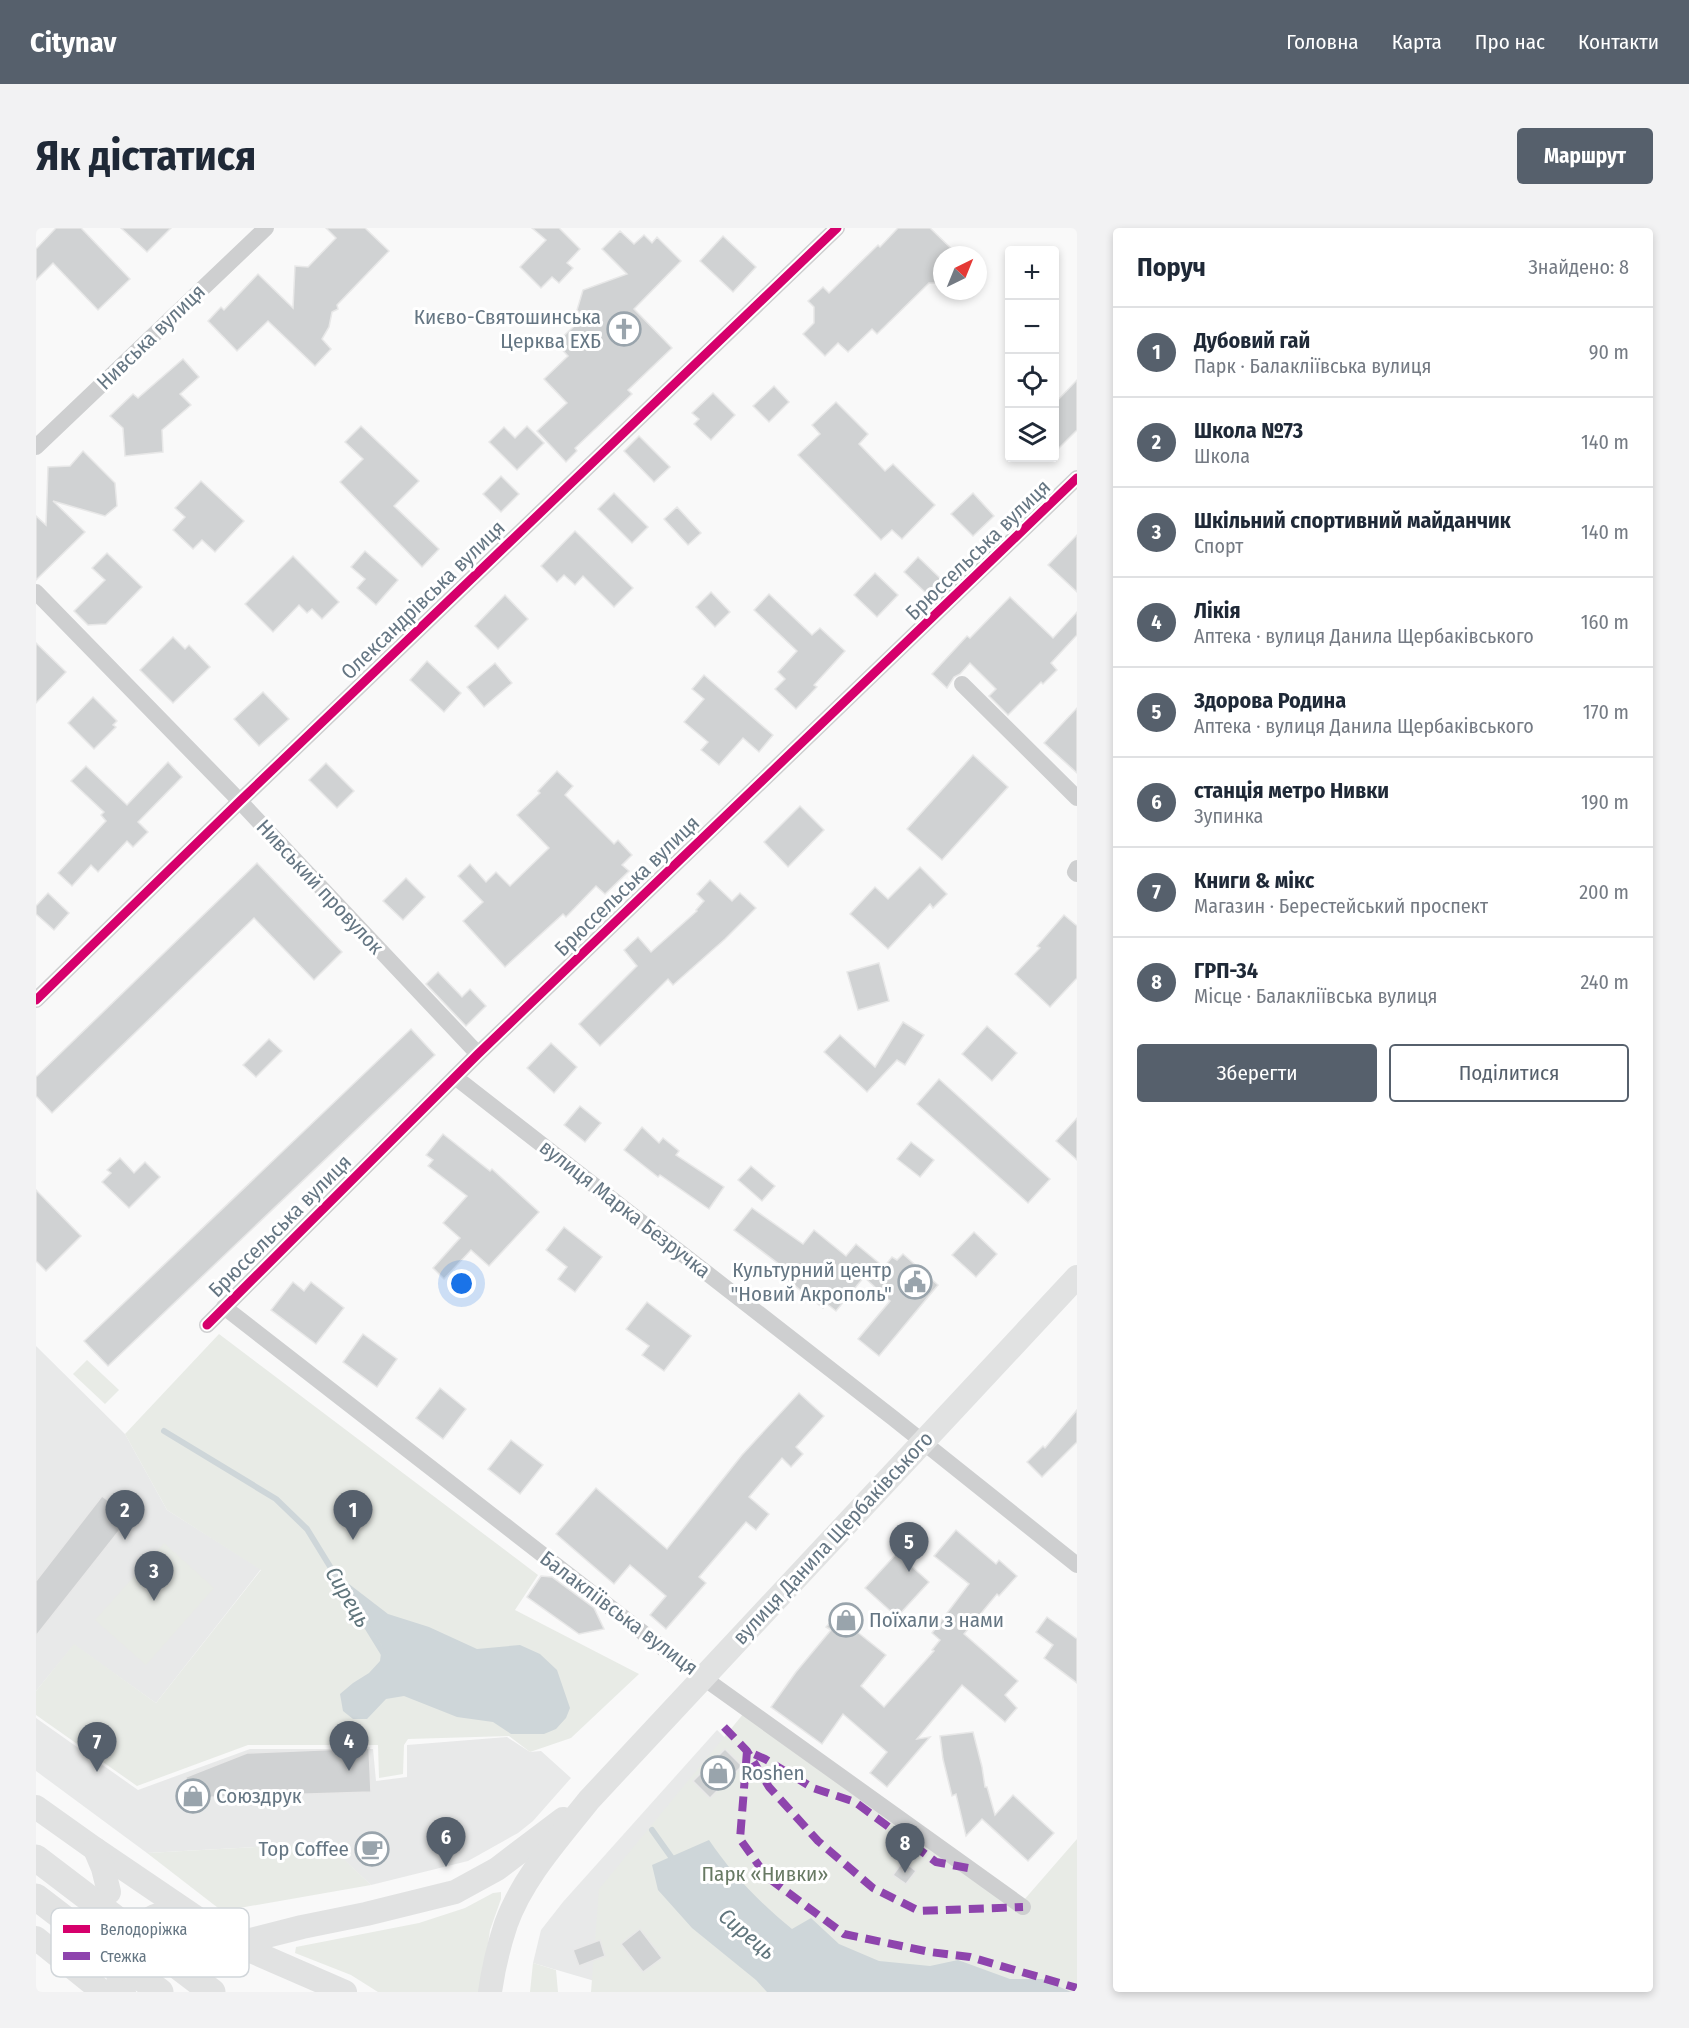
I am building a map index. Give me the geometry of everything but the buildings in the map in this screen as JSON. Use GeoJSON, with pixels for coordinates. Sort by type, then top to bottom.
{"type":"FeatureCollection","features":[{"type":"Feature","properties":{"kind":"main road","name":"вулиця Данила Щербаківського"},"geometry":{"type":"LineString","coordinates":[[490,1992],[506,1924],[519,1895],[537,1866],[589,1800],[1077,1277]]}},
{"type":"Feature","properties":{"kind":"main road","name":"вулиця Данила Щербаківського"},"geometry":{"type":"LineString","coordinates":[[249,1940],[455,1892],[497,1869],[589,1800]]}},
{"type":"Feature","properties":{"kind":"main road"},"geometry":{"type":"LineString","coordinates":[[36,1807],[182,1908]]}},
{"type":"Feature","properties":{"kind":"main road"},"geometry":{"type":"LineString","coordinates":[[95,1849],[109,1892]]}},
{"type":"Feature","properties":{"kind":"main road"},"geometry":{"type":"LineString","coordinates":[[36,1858],[102,1908]]}},
{"type":"Feature","properties":{"kind":"main road"},"geometry":{"type":"LineString","coordinates":[[36,1897],[51,1908]]}},
{"type":"Feature","properties":{"kind":"main road"},"geometry":{"type":"LineString","coordinates":[[249,1950],[345,1992]]}},
{"type":"Feature","properties":{"kind":"main road"},"geometry":{"type":"LineString","coordinates":[[83,1977],[103,1992]]}},
{"type":"Feature","properties":{"kind":"main road"},"geometry":{"type":"LineString","coordinates":[[118,1977],[124,1992]]}},
{"type":"Feature","properties":{"kind":"main road"},"geometry":{"type":"LineString","coordinates":[[140,1977],[160,1992]]}},
{"type":"Feature","properties":{"kind":"main road"},"geometry":{"type":"LineString","coordinates":[[192,1977],[212,1992]]}},
{"type":"Feature","properties":{"kind":"street","name":"Нивська вулиця"},"geometry":{"type":"LineString","coordinates":[[36,447],[266,228]]}},
{"type":"Feature","properties":{"kind":"street","name":"Олександрівська вулиця"},"geometry":{"type":"LineString","coordinates":[[36,1000],[837,228]]}},
{"type":"Feature","properties":{"kind":"street","name":"Брюссельська вулиця"},"geometry":{"type":"LineString","coordinates":[[207,1324],[478,1053],[1077,478]]}},
{"type":"Feature","properties":{"kind":"street","name":"Нивський провулок"},"geometry":{"type":"LineString","coordinates":[[36,592],[240,801],[478,1053]]}},
{"type":"Feature","properties":{"kind":"street"},"geometry":{"type":"LineString","coordinates":[[962,684],[1077,798]]}},
{"type":"Feature","properties":{"kind":"street"},"geometry":{"type":"LineString","coordinates":[[1077,868],[1075,872],[1077,874]]}},
{"type":"Feature","properties":{"kind":"street","name":"вулиця Марка Безручка"},"geometry":{"type":"LineString","coordinates":[[455,1077],[893,1418],[1077,1565]]}},
{"type":"Feature","properties":{"kind":"street","name":"Балакліївська вулиця"},"geometry":{"type":"LineString","coordinates":[[224,1307],[673,1656],[1023,1907]]}},
{"type":"Feature","properties":{"kind":"shaded area"},"geometry":{"type":"Polygon","coordinates":[[[36,1346],[125,1434],[167,1510],[261,1569],[156,1703],[74,1645],[36,1691],[36,1346]]]}},
{"type":"Feature","properties":{"kind":"shaded area"},"geometry":{"type":"Polygon","coordinates":[[[36,1718],[138,1790],[250,1749],[373,1749],[376,1781],[407,1777],[407,1745],[507,1737],[530,1752],[541,1751],[571,1778],[533,1821],[518,1833],[468,1861],[371,1885],[326,1843],[147,1853],[36,1771],[36,1718]]]}},
{"type":"Feature","properties":{"kind":"shaded area"},"geometry":{"type":"Polygon","coordinates":[[[717,1730],[743,1755],[598,1982],[533,1963],[541,1930],[563,1902],[717,1730]]]}},
{"type":"Feature","properties":{"kind":"green space"},"geometry":{"type":"Polygon","coordinates":[[[219,1334],[538,1575],[515,1610],[639,1674],[571,1738],[530,1752],[509,1736],[408,1739],[404,1745],[403,1774],[379,1778],[378,1745],[248,1745],[137,1786],[36,1715],[36,1691],[74,1644],[156,1703],[261,1570],[167,1510],[125,1434],[219,1334]]]}},
{"type":"Feature","properties":{"kind":"green space"},"geometry":{"type":"Polygon","coordinates":[[[87,1360],[119,1390],[105,1404],[73,1374],[87,1360]]]}},
{"type":"Feature","properties":{"kind":"green space"},"geometry":{"type":"Polygon","coordinates":[[[164,1543],[214,1588],[146,1665],[95,1620],[164,1543]]]}},
{"type":"Feature","properties":{"kind":"green space","name":"Парк «Нивки»"},"geometry":{"type":"Polygon","coordinates":[[[744,1713],[1017,1908],[1077,1839],[1077,1992],[591,1992],[599,1889],[744,1713]]]}},
{"type":"Feature","properties":{"kind":"green space"},"geometry":{"type":"Polygon","coordinates":[[[327,1843],[371,1885],[239,1908],[218,1908],[147,1853],[327,1843]]]}},
{"type":"Feature","properties":{"kind":"green space"},"geometry":{"type":"Polygon","coordinates":[[[501,1892],[501,1899],[490,1930],[481,1992],[378,1992],[351,1975],[295,1953],[296,1947],[419,1923],[465,1908],[493,1893],[501,1892]]]}},
{"type":"Feature","properties":{"kind":"green space"},"geometry":{"type":"Polygon","coordinates":[[[533,1963],[556,1970],[558,1992],[530,1992],[533,1963]]]}},
{"type":"Feature","properties":{"kind":"water"},"geometry":{"type":"Polygon","coordinates":[[[336,1574],[388,1614],[429,1627],[477,1649],[520,1645],[540,1654],[557,1670],[570,1708],[566,1718],[556,1729],[544,1734],[511,1734],[493,1722],[457,1717],[404,1696],[386,1699],[367,1719],[353,1719],[343,1711],[340,1694],[369,1673],[380,1661],[382,1646],[336,1574]]]}},
{"type":"Feature","properties":{"kind":"water"},"geometry":{"type":"Polygon","coordinates":[[[709,1840],[747,1888],[792,1929],[811,1918],[839,1944],[879,1961],[930,1966],[958,1960],[1010,1979],[1042,1979],[1071,1992],[767,1992],[756,1980],[692,1928],[658,1890],[652,1865],[709,1840]]]}},
{"type":"Feature","properties":{"kind":"waterway","name":"Сирець"},"geometry":{"type":"LineString","coordinates":[[164,1431],[276,1499],[307,1529],[385,1656]]}},
{"type":"Feature","properties":{"kind":"waterway","name":"Сирець"},"geometry":{"type":"LineString","coordinates":[[652,1830],[674,1861]]}},
{"type":"Feature","properties":{"kind":"marked path"},"geometry":{"type":"LineString","coordinates":[[724,1727],[747,1751],[769,1787],[818,1841],[873,1888],[919,1911],[1023,1907]]}},
{"type":"Feature","properties":{"kind":"marked path"},"geometry":{"type":"LineString","coordinates":[[968,1868],[936,1862],[855,1802],[813,1788],[765,1759],[747,1751],[740,1839],[767,1877],[844,1934],[930,1952],[970,1957],[1077,1988]]}},
{"type":"Feature","properties":{"kind":"cycle path"},"geometry":{"type":"LineString","coordinates":[[36,1000],[837,228]]}},
{"type":"Feature","properties":{"kind":"cycle path"},"geometry":{"type":"LineString","coordinates":[[207,1325],[478,1054],[1077,478]]}},
{"type":"Feature","properties":{"kind":"place","name":"Києво-Святошинська Церква ЕХБ"},"geometry":{"type":"Point","coordinates":[624,329]}},
{"type":"Feature","properties":{"kind":"place","name":"Культурний центр \"Новий Акрополь\""},"geometry":{"type":"Point","coordinates":[915,1282]}},
{"type":"Feature","properties":{"kind":"place","name":"Школа №73"},"geometry":{"type":"Point","coordinates":[125,1540]}},
{"type":"Feature","properties":{"kind":"place","name":"Дубовий гай"},"geometry":{"type":"Point","coordinates":[353,1540]}},
{"type":"Feature","properties":{"kind":"place","name":"Здорова Родина"},"geometry":{"type":"Point","coordinates":[909,1572]}},
{"type":"Feature","properties":{"kind":"place","name":"Шкільний спортивний майданчик"},"geometry":{"type":"Point","coordinates":[154,1601]}},
{"type":"Feature","properties":{"kind":"place","name":"Поїхали з нами"},"geometry":{"type":"Point","coordinates":[846,1620]}},
{"type":"Feature","properties":{"kind":"place","name":"Лікія"},"geometry":{"type":"Point","coordinates":[349,1771]}},
{"type":"Feature","properties":{"kind":"place","name":"Книги & мікс"},"geometry":{"type":"Point","coordinates":[97,1772]}},
{"type":"Feature","properties":{"kind":"place","name":"Roshen"},"geometry":{"type":"Point","coordinates":[718,1773]}},
{"type":"Feature","properties":{"kind":"place","name":"Союздрук"},"geometry":{"type":"Point","coordinates":[193,1796]}},
{"type":"Feature","properties":{"kind":"place","name":"Top Coffee"},"geometry":{"type":"Point","coordinates":[372,1849]}},
{"type":"Feature","properties":{"kind":"place","name":"станція метро Нивки"},"geometry":{"type":"Point","coordinates":[446,1867]}},
{"type":"Feature","properties":{"kind":"place","name":"ГРП-34"},"geometry":{"type":"Point","coordinates":[905,1873]}}]}
